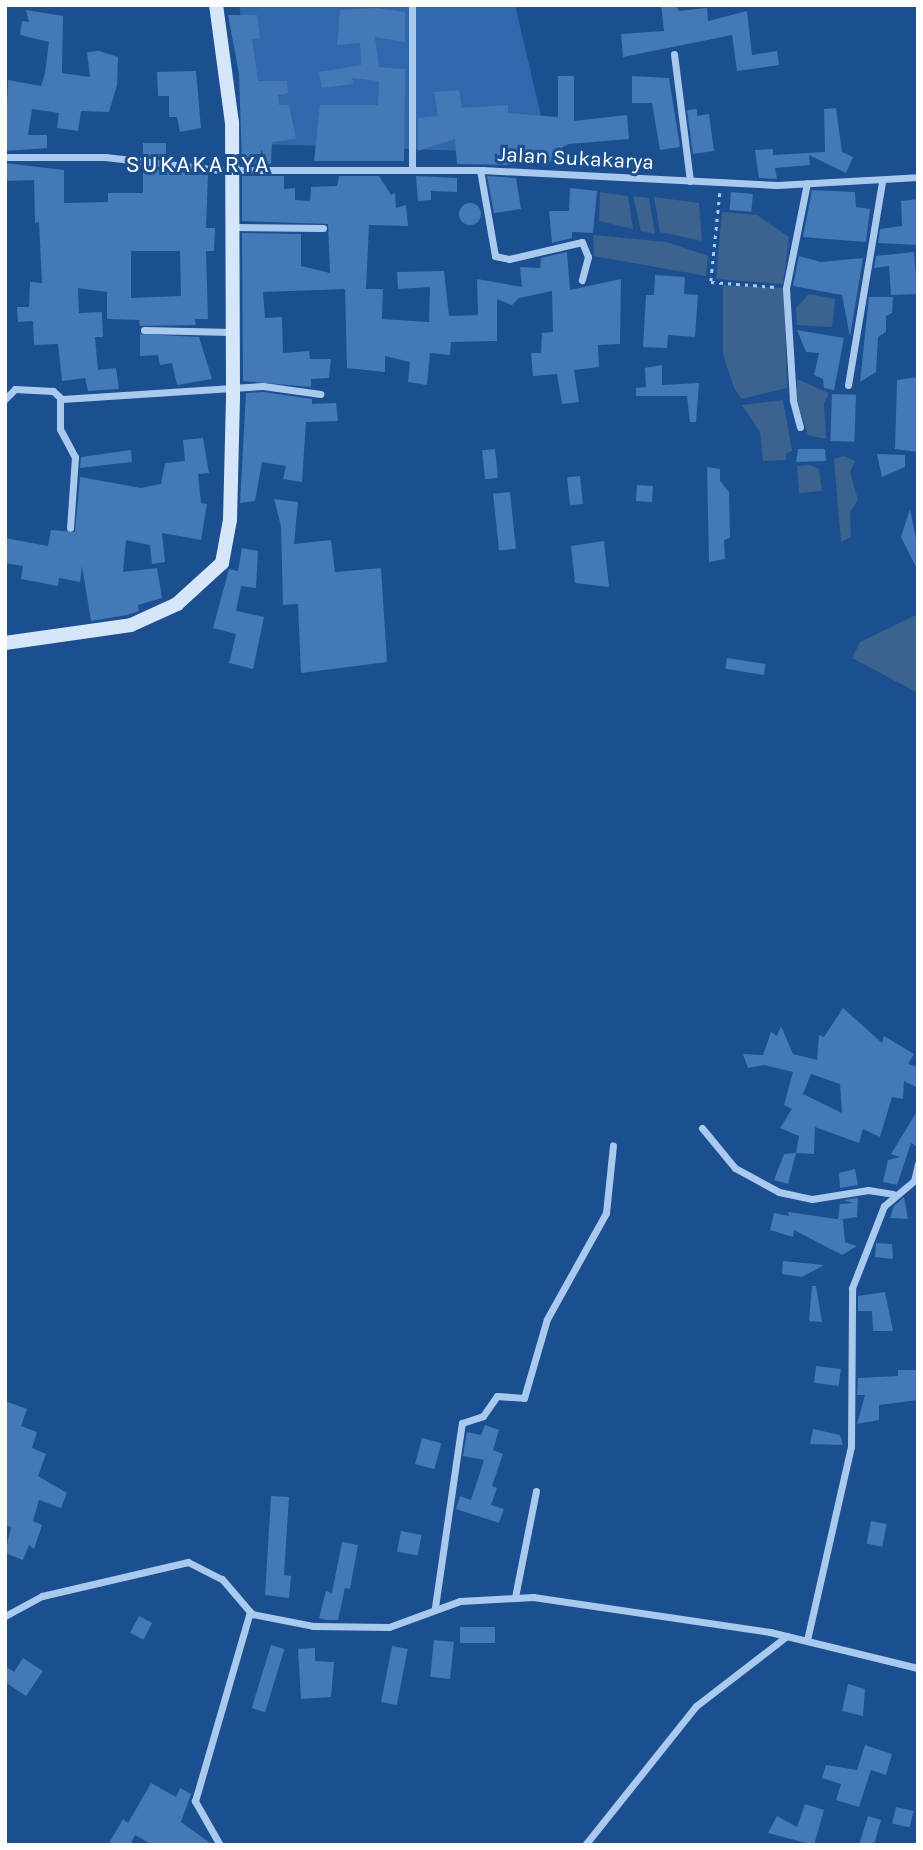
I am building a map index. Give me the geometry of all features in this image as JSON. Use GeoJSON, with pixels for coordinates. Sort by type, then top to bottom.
{"type":"FeatureCollection","features":[{"type":"Feature","properties":{"kind":"main road"},"geometry":{"type":"LineString","coordinates":[[5,643],[131,625],[177,604],[214,574],[227,543],[233,388],[232,123],[216,5]]}},
{"type":"Feature","properties":{"kind":"street"},"geometry":{"type":"LineString","coordinates":[[412,5],[412,169]]}},
{"type":"Feature","properties":{"kind":"street"},"geometry":{"type":"LineString","coordinates":[[674,54],[690,181]]}},
{"type":"Feature","properties":{"kind":"street","name":"Jalan Sukakarya"},"geometry":{"type":"LineString","coordinates":[[5,157],[95,156],[232,168],[480,170],[690,181],[882,182],[918,177]]}},
{"type":"Feature","properties":{"kind":"street"},"geometry":{"type":"LineString","coordinates":[[480,170],[497,259],[582,242],[588,257],[582,280]]}},
{"type":"Feature","properties":{"kind":"street"},"geometry":{"type":"LineString","coordinates":[[848,385],[882,182]]}},
{"type":"Feature","properties":{"kind":"street"},"geometry":{"type":"LineString","coordinates":[[800,427],[793,400],[786,288],[807,183]]}},
{"type":"Feature","properties":{"kind":"street"},"geometry":{"type":"LineString","coordinates":[[232,228],[323,228]]}},
{"type":"Feature","properties":{"kind":"street"},"geometry":{"type":"LineString","coordinates":[[144,330],[232,332]]}},
{"type":"Feature","properties":{"kind":"street"},"geometry":{"type":"LineString","coordinates":[[60,398],[263,386],[320,394]]}},
{"type":"Feature","properties":{"kind":"street"},"geometry":{"type":"LineString","coordinates":[[5,399],[19,389],[53,391],[60,398],[60,429],[75,457],[70,528]]}},
{"type":"Feature","properties":{"kind":"street"},"geometry":{"type":"LineString","coordinates":[[702,1128],[735,1168],[779,1192],[812,1199],[867,1190],[893,1194],[911,1185],[918,1163]]}},
{"type":"Feature","properties":{"kind":"street"},"geometry":{"type":"LineString","coordinates":[[435,1607],[463,1423],[483,1416],[497,1396],[524,1398],[547,1319],[606,1213],[613,1145]]}},
{"type":"Feature","properties":{"kind":"street"},"geometry":{"type":"LineString","coordinates":[[807,1640],[851,1447],[851,1295],[893,1194]]}},
{"type":"Feature","properties":{"kind":"street"},"geometry":{"type":"LineString","coordinates":[[515,1597],[536,1491]]}},
{"type":"Feature","properties":{"kind":"street"},"geometry":{"type":"LineString","coordinates":[[5,1616],[42,1596],[188,1562],[222,1578],[250,1612],[351,1630],[401,1623],[435,1607],[515,1597],[787,1636],[918,1668]]}},
{"type":"Feature","properties":{"kind":"street"},"geometry":{"type":"LineString","coordinates":[[220,1845],[195,1801],[250,1612]]}},
{"type":"Feature","properties":{"kind":"street"},"geometry":{"type":"LineString","coordinates":[[585,1845],[695,1706],[787,1636]]}},
{"type":"Feature","properties":{"kind":"path"},"geometry":{"type":"LineString","coordinates":[[721,180],[711,282],[786,288]]}},
{"type":"Feature","properties":{"kind":"shaded area"},"geometry":{"type":"Polygon","coordinates":[[[239,5],[515,5],[550,154],[261,144],[239,5]]]}},
{"type":"Feature","properties":{"kind":"shaded area"},"geometry":{"type":"Polygon","coordinates":[[[600,192],[628,196],[633,229],[599,221],[600,192]]]}},
{"type":"Feature","properties":{"kind":"shaded area"},"geometry":{"type":"Polygon","coordinates":[[[633,196],[649,198],[655,234],[641,231],[633,196]]]}},
{"type":"Feature","properties":{"kind":"shaded area"},"geometry":{"type":"Polygon","coordinates":[[[654,197],[699,203],[702,241],[660,232],[654,197]]]}},
{"type":"Feature","properties":{"kind":"shaded area"},"geometry":{"type":"Polygon","coordinates":[[[722,212],[757,215],[789,237],[783,284],[716,279],[722,212]]]}},
{"type":"Feature","properties":{"kind":"shaded area"},"geometry":{"type":"Polygon","coordinates":[[[593,235],[667,242],[708,256],[706,276],[594,256],[593,235]]]}},
{"type":"Feature","properties":{"kind":"shaded area"},"geometry":{"type":"Polygon","coordinates":[[[723,285],[784,288],[787,388],[742,399],[734,388],[723,354],[723,285]]]}},
{"type":"Feature","properties":{"kind":"shaded area"},"geometry":{"type":"Polygon","coordinates":[[[809,294],[835,299],[832,327],[797,325],[796,308],[809,294]]]}},
{"type":"Feature","properties":{"kind":"shaded area"},"geometry":{"type":"Polygon","coordinates":[[[797,379],[829,393],[824,404],[826,439],[808,435],[796,399],[797,379]]]}},
{"type":"Feature","properties":{"kind":"shaded area"},"geometry":{"type":"Polygon","coordinates":[[[783,400],[792,451],[786,453],[786,460],[763,461],[760,432],[742,405],[783,400]]]}},
{"type":"Feature","properties":{"kind":"shaded area"},"geometry":{"type":"Polygon","coordinates":[[[844,456],[855,461],[850,472],[858,500],[850,512],[851,537],[841,542],[834,459],[844,456]]]}},
{"type":"Feature","properties":{"kind":"shaded area"},"geometry":{"type":"Polygon","coordinates":[[[810,465],[819,469],[822,491],[799,493],[797,466],[810,465]]]}},
{"type":"Feature","properties":{"kind":"shaded area"},"geometry":{"type":"Polygon","coordinates":[[[918,614],[918,693],[852,658],[860,642],[918,614]]]}},
{"type":"Feature","properties":{"kind":"building"},"geometry":{"type":"Polygon","coordinates":[[[661,5],[676,5],[679,11],[707,8],[708,21],[747,11],[752,55],[777,51],[779,65],[737,71],[732,35],[623,57],[621,34],[664,31],[661,5]]]}},
{"type":"Feature","properties":{"kind":"building"},"geometry":{"type":"Polygon","coordinates":[[[376,8],[405,12],[405,42],[375,37],[379,67],[405,69],[404,161],[314,161],[320,105],[378,105],[379,81],[352,78],[353,84],[322,88],[319,72],[361,65],[360,43],[337,45],[340,10],[376,8]]]}},
{"type":"Feature","properties":{"kind":"building"},"geometry":{"type":"Polygon","coordinates":[[[26,10],[63,16],[62,73],[90,77],[87,52],[99,51],[118,57],[117,85],[109,112],[81,111],[78,131],[57,128],[59,113],[32,109],[28,135],[47,135],[47,148],[5,151],[8,80],[41,86],[45,73],[49,42],[20,35],[22,21],[29,22],[26,10]]]}},
{"type":"Feature","properties":{"kind":"building"},"geometry":{"type":"Polygon","coordinates":[[[228,15],[257,15],[260,38],[252,39],[258,81],[287,81],[288,93],[278,95],[279,105],[289,105],[296,139],[272,142],[271,164],[242,164],[239,74],[228,15]]]}},
{"type":"Feature","properties":{"kind":"building"},"geometry":{"type":"Polygon","coordinates":[[[196,71],[201,128],[180,132],[177,117],[169,117],[169,96],[158,96],[157,72],[196,71]]]}},
{"type":"Feature","properties":{"kind":"building"},"geometry":{"type":"Polygon","coordinates":[[[558,76],[574,76],[574,121],[627,115],[629,139],[569,144],[557,150],[558,161],[514,165],[457,164],[455,139],[418,151],[418,118],[438,116],[434,92],[459,90],[462,108],[508,105],[508,113],[558,117],[558,76]]]}},
{"type":"Feature","properties":{"kind":"building"},"geometry":{"type":"Polygon","coordinates":[[[632,76],[669,78],[680,147],[660,150],[652,103],[632,103],[632,76]]]}},
{"type":"Feature","properties":{"kind":"building"},"geometry":{"type":"Polygon","coordinates":[[[836,108],[842,152],[853,157],[846,173],[809,155],[810,165],[775,168],[777,179],[759,178],[755,150],[773,149],[773,155],[825,152],[824,109],[836,108]]]}},
{"type":"Feature","properties":{"kind":"building"},"geometry":{"type":"Polygon","coordinates":[[[697,109],[697,116],[709,114],[714,151],[693,154],[687,110],[697,109]]]}},
{"type":"Feature","properties":{"kind":"building"},"geometry":{"type":"Polygon","coordinates":[[[143,143],[166,143],[166,158],[143,155],[143,143]]]}},
{"type":"Feature","properties":{"kind":"building"},"geometry":{"type":"Polygon","coordinates":[[[5,163],[64,170],[64,203],[108,202],[108,193],[143,193],[143,168],[208,175],[206,228],[215,228],[214,251],[206,251],[208,319],[195,319],[196,325],[140,326],[139,320],[107,319],[107,292],[78,288],[79,313],[102,312],[103,337],[95,337],[98,370],[116,368],[119,389],[88,391],[85,378],[62,381],[58,344],[34,345],[33,321],[18,322],[17,307],[29,307],[30,282],[42,283],[39,222],[35,223],[34,180],[5,181],[5,163]],[[131,251],[131,298],[181,296],[180,251],[131,251]]]}},
{"type":"Feature","properties":{"kind":"building"},"geometry":{"type":"Polygon","coordinates":[[[242,176],[284,176],[284,189],[295,188],[295,200],[310,201],[311,187],[337,186],[339,176],[379,176],[391,195],[395,193],[396,208],[406,205],[408,226],[369,225],[366,289],[383,289],[382,319],[429,322],[430,287],[398,289],[397,272],[444,271],[449,316],[478,315],[477,279],[522,287],[520,267],[540,268],[541,258],[567,252],[570,290],[621,279],[620,344],[598,345],[599,367],[574,370],[579,402],[562,404],[557,374],[533,376],[531,353],[541,353],[542,333],[553,332],[552,291],[519,298],[512,305],[497,299],[497,341],[451,342],[450,355],[430,353],[427,385],[408,382],[410,362],[385,356],[385,372],[347,368],[345,289],[263,292],[265,318],[282,317],[283,353],[309,351],[310,359],[331,359],[329,378],[311,379],[311,387],[243,381],[242,233],[301,234],[301,266],[330,273],[328,224],[242,221],[242,176]]]}},
{"type":"Feature","properties":{"kind":"building"},"geometry":{"type":"Polygon","coordinates":[[[416,176],[457,178],[457,192],[431,191],[431,200],[418,201],[416,176]]]}},
{"type":"Feature","properties":{"kind":"building"},"geometry":{"type":"Polygon","coordinates":[[[487,176],[516,178],[521,209],[494,213],[487,176]]]}},
{"type":"Feature","properties":{"kind":"building"},"geometry":{"type":"Polygon","coordinates":[[[570,188],[597,191],[593,233],[572,232],[572,238],[552,243],[549,211],[569,211],[570,188]]]}},
{"type":"Feature","properties":{"kind":"building"},"geometry":{"type":"Polygon","coordinates":[[[812,190],[855,192],[856,207],[870,209],[866,242],[803,237],[812,190]]]}},
{"type":"Feature","properties":{"kind":"building"},"geometry":{"type":"Polygon","coordinates":[[[731,192],[753,194],[751,212],[729,210],[731,192]]]}},
{"type":"Feature","properties":{"kind":"building"},"geometry":{"type":"Polygon","coordinates":[[[918,199],[918,245],[878,243],[880,229],[902,226],[901,201],[918,199]]]}},
{"type":"Feature","properties":{"kind":"building"},"geometry":{"type":"Polygon","coordinates":[[[470,203],[478,206],[481,214],[478,222],[470,225],[462,222],[459,214],[462,206],[470,203]]]}},
{"type":"Feature","properties":{"kind":"building"},"geometry":{"type":"Polygon","coordinates":[[[914,252],[917,294],[891,295],[889,266],[874,268],[876,256],[914,252]]]}},
{"type":"Feature","properties":{"kind":"building"},"geometry":{"type":"Polygon","coordinates":[[[799,256],[821,262],[863,258],[850,337],[842,295],[793,286],[799,256]]]}},
{"type":"Feature","properties":{"kind":"building"},"geometry":{"type":"Polygon","coordinates":[[[655,275],[685,277],[684,294],[698,295],[695,337],[668,335],[667,348],[643,347],[646,295],[654,295],[655,275]]]}},
{"type":"Feature","properties":{"kind":"building"},"geometry":{"type":"Polygon","coordinates":[[[869,297],[893,297],[892,313],[886,316],[886,332],[878,337],[876,372],[860,382],[869,297]]]}},
{"type":"Feature","properties":{"kind":"building"},"geometry":{"type":"Polygon","coordinates":[[[797,330],[844,338],[834,390],[824,388],[823,379],[814,375],[819,353],[806,352],[797,330]]]}},
{"type":"Feature","properties":{"kind":"building"},"geometry":{"type":"Polygon","coordinates":[[[140,334],[199,337],[212,379],[177,385],[172,363],[160,365],[158,355],[140,356],[140,334]]]}},
{"type":"Feature","properties":{"kind":"building"},"geometry":{"type":"Polygon","coordinates":[[[662,365],[662,385],[699,383],[696,422],[690,422],[687,396],[636,396],[636,388],[646,387],[645,368],[662,365]]]}},
{"type":"Feature","properties":{"kind":"building"},"geometry":{"type":"Polygon","coordinates":[[[918,377],[918,452],[895,449],[897,380],[918,377]]]}},
{"type":"Feature","properties":{"kind":"building"},"geometry":{"type":"Polygon","coordinates":[[[263,392],[312,399],[312,404],[336,403],[338,421],[306,422],[302,482],[283,479],[286,466],[262,462],[255,501],[240,503],[246,393],[263,392]]]}},
{"type":"Feature","properties":{"kind":"building"},"geometry":{"type":"Polygon","coordinates":[[[832,394],[856,395],[854,442],[830,441],[832,394]]]}},
{"type":"Feature","properties":{"kind":"building"},"geometry":{"type":"Polygon","coordinates":[[[203,438],[209,473],[198,474],[201,503],[207,504],[201,540],[162,533],[165,562],[152,564],[150,545],[126,540],[123,572],[157,568],[162,598],[138,605],[139,611],[127,615],[91,621],[82,566],[80,582],[59,578],[58,586],[21,579],[23,566],[5,563],[5,538],[48,546],[51,530],[75,532],[80,477],[141,488],[161,484],[165,463],[185,461],[183,440],[203,438]]]}},
{"type":"Feature","properties":{"kind":"building"},"geometry":{"type":"Polygon","coordinates":[[[495,449],[498,478],[485,479],[482,450],[495,449]]]}},
{"type":"Feature","properties":{"kind":"building"},"geometry":{"type":"Polygon","coordinates":[[[798,449],[825,449],[826,461],[796,462],[798,449]]]}},
{"type":"Feature","properties":{"kind":"building"},"geometry":{"type":"Polygon","coordinates":[[[131,450],[132,462],[80,468],[81,457],[131,450]]]}},
{"type":"Feature","properties":{"kind":"building"},"geometry":{"type":"Polygon","coordinates":[[[877,454],[905,455],[905,467],[882,477],[877,454]]]}},
{"type":"Feature","properties":{"kind":"building"},"geometry":{"type":"Polygon","coordinates":[[[707,467],[720,469],[720,481],[729,492],[730,538],[724,540],[725,559],[709,562],[707,467]]]}},
{"type":"Feature","properties":{"kind":"building"},"geometry":{"type":"Polygon","coordinates":[[[580,476],[583,504],[570,505],[567,477],[580,476]]]}},
{"type":"Feature","properties":{"kind":"building"},"geometry":{"type":"Polygon","coordinates":[[[637,485],[653,486],[652,502],[636,501],[637,485]]]}},
{"type":"Feature","properties":{"kind":"building"},"geometry":{"type":"Polygon","coordinates":[[[510,492],[516,549],[499,550],[493,494],[510,492]]]}},
{"type":"Feature","properties":{"kind":"building"},"geometry":{"type":"Polygon","coordinates":[[[274,499],[298,502],[294,544],[331,540],[335,572],[381,568],[387,662],[301,673],[298,604],[283,605],[281,526],[274,499]]]}},
{"type":"Feature","properties":{"kind":"building"},"geometry":{"type":"Polygon","coordinates":[[[910,509],[918,550],[918,571],[901,537],[910,509]]]}},
{"type":"Feature","properties":{"kind":"building"},"geometry":{"type":"Polygon","coordinates":[[[604,541],[609,587],[575,583],[571,546],[604,541]]]}},
{"type":"Feature","properties":{"kind":"building"},"geometry":{"type":"Polygon","coordinates":[[[242,548],[258,551],[256,588],[241,586],[236,611],[264,617],[253,669],[229,663],[236,634],[213,628],[229,569],[238,571],[242,548]]]}},
{"type":"Feature","properties":{"kind":"building"},"geometry":{"type":"Polygon","coordinates":[[[727,658],[766,664],[764,675],[725,669],[727,658]]]}},
{"type":"Feature","properties":{"kind":"building"},"geometry":{"type":"Polygon","coordinates":[[[843,1008],[882,1043],[884,1036],[914,1054],[908,1064],[918,1067],[918,1088],[904,1081],[903,1099],[892,1097],[880,1137],[863,1129],[859,1143],[815,1127],[814,1154],[796,1153],[799,1136],[780,1128],[792,1109],[784,1105],[793,1072],[764,1065],[748,1068],[743,1054],[763,1055],[771,1032],[777,1036],[781,1026],[793,1054],[817,1060],[819,1035],[824,1037],[843,1008]],[[811,1074],[803,1094],[842,1113],[840,1084],[811,1074]]]}},
{"type":"Feature","properties":{"kind":"building"},"geometry":{"type":"Polygon","coordinates":[[[916,1113],[918,1147],[911,1143],[897,1185],[883,1182],[888,1160],[900,1157],[891,1154],[916,1113]]]}},
{"type":"Feature","properties":{"kind":"building"},"geometry":{"type":"Polygon","coordinates":[[[796,1153],[788,1184],[774,1180],[784,1154],[796,1153]]]}},
{"type":"Feature","properties":{"kind":"building"},"geometry":{"type":"Polygon","coordinates":[[[855,1169],[858,1185],[840,1188],[839,1173],[855,1169]]]}},
{"type":"Feature","properties":{"kind":"building"},"geometry":{"type":"Polygon","coordinates":[[[904,1197],[908,1219],[890,1218],[894,1206],[904,1197]]]}},
{"type":"Feature","properties":{"kind":"building"},"geometry":{"type":"Polygon","coordinates":[[[858,1198],[857,1217],[838,1220],[840,1204],[853,1203],[843,1200],[858,1198]]]}},
{"type":"Feature","properties":{"kind":"building"},"geometry":{"type":"Polygon","coordinates":[[[788,1212],[843,1220],[845,1242],[857,1246],[842,1255],[794,1230],[793,1237],[770,1230],[774,1213],[789,1216],[788,1212]]]}},
{"type":"Feature","properties":{"kind":"building"},"geometry":{"type":"Polygon","coordinates":[[[876,1243],[892,1244],[893,1259],[875,1257],[876,1243]]]}},
{"type":"Feature","properties":{"kind":"building"},"geometry":{"type":"Polygon","coordinates":[[[783,1261],[824,1265],[802,1277],[782,1274],[783,1261]]]}},
{"type":"Feature","properties":{"kind":"building"},"geometry":{"type":"Polygon","coordinates":[[[812,1286],[816,1286],[822,1322],[809,1321],[812,1286]]]}},
{"type":"Feature","properties":{"kind":"building"},"geometry":{"type":"Polygon","coordinates":[[[885,1292],[893,1331],[873,1331],[872,1311],[858,1311],[858,1296],[885,1292]]]}},
{"type":"Feature","properties":{"kind":"building"},"geometry":{"type":"Polygon","coordinates":[[[816,1366],[841,1369],[839,1386],[814,1383],[816,1366]]]}},
{"type":"Feature","properties":{"kind":"building"},"geometry":{"type":"Polygon","coordinates":[[[898,1370],[918,1370],[918,1400],[879,1405],[879,1420],[857,1424],[865,1395],[857,1395],[858,1378],[898,1376],[898,1370]]]}},
{"type":"Feature","properties":{"kind":"building"},"geometry":{"type":"Polygon","coordinates":[[[5,1401],[27,1409],[21,1426],[37,1432],[32,1448],[46,1454],[38,1476],[67,1493],[61,1508],[39,1500],[33,1521],[42,1525],[34,1549],[29,1545],[23,1560],[5,1553],[11,1527],[5,1525],[5,1401]]]}},
{"type":"Feature","properties":{"kind":"building"},"geometry":{"type":"Polygon","coordinates":[[[485,1425],[499,1430],[493,1450],[503,1454],[492,1486],[497,1488],[491,1505],[504,1509],[499,1523],[456,1509],[460,1496],[471,1500],[484,1460],[463,1456],[467,1432],[481,1435],[485,1425]]]}},
{"type":"Feature","properties":{"kind":"building"},"geometry":{"type":"Polygon","coordinates":[[[813,1429],[840,1435],[843,1445],[810,1444],[813,1429]]]}},
{"type":"Feature","properties":{"kind":"building"},"geometry":{"type":"Polygon","coordinates":[[[422,1438],[441,1443],[434,1469],[415,1464],[422,1438]]]}},
{"type":"Feature","properties":{"kind":"building"},"geometry":{"type":"Polygon","coordinates":[[[271,1496],[289,1497],[284,1575],[291,1576],[289,1598],[265,1595],[271,1496]]]}},
{"type":"Feature","properties":{"kind":"building"},"geometry":{"type":"Polygon","coordinates":[[[871,1521],[887,1524],[882,1547],[867,1544],[871,1521]]]}},
{"type":"Feature","properties":{"kind":"building"},"geometry":{"type":"Polygon","coordinates":[[[401,1531],[422,1535],[418,1556],[397,1552],[401,1531]]]}},
{"type":"Feature","properties":{"kind":"building"},"geometry":{"type":"Polygon","coordinates":[[[342,1542],[358,1545],[350,1589],[345,1588],[338,1620],[326,1620],[319,1618],[326,1591],[332,1593],[342,1542]]]}},
{"type":"Feature","properties":{"kind":"building"},"geometry":{"type":"Polygon","coordinates":[[[139,1616],[152,1623],[143,1640],[130,1633],[139,1616]]]}},
{"type":"Feature","properties":{"kind":"building"},"geometry":{"type":"Polygon","coordinates":[[[460,1627],[495,1627],[495,1643],[460,1643],[460,1627]]]}},
{"type":"Feature","properties":{"kind":"building"},"geometry":{"type":"Polygon","coordinates":[[[434,1640],[454,1642],[450,1679],[430,1677],[434,1640]]]}},
{"type":"Feature","properties":{"kind":"building"},"geometry":{"type":"Polygon","coordinates":[[[271,1645],[284,1649],[265,1712],[252,1708],[271,1645]]]}},
{"type":"Feature","properties":{"kind":"building"},"geometry":{"type":"Polygon","coordinates":[[[392,1646],[408,1649],[397,1705],[381,1702],[392,1646]]]}},
{"type":"Feature","properties":{"kind":"building"},"geometry":{"type":"Polygon","coordinates":[[[315,1648],[315,1661],[334,1662],[331,1697],[301,1699],[298,1649],[315,1648]]]}},
{"type":"Feature","properties":{"kind":"building"},"geometry":{"type":"Polygon","coordinates":[[[23,1658],[43,1671],[26,1696],[5,1682],[5,1666],[14,1672],[23,1658]]]}},
{"type":"Feature","properties":{"kind":"building"},"geometry":{"type":"Polygon","coordinates":[[[848,1684],[865,1689],[863,1716],[842,1711],[848,1684]]]}},
{"type":"Feature","properties":{"kind":"building"},"geometry":{"type":"Polygon","coordinates":[[[865,1745],[892,1754],[886,1775],[871,1770],[859,1807],[836,1800],[841,1784],[822,1778],[826,1765],[857,1770],[865,1745]]]}},
{"type":"Feature","properties":{"kind":"building"},"geometry":{"type":"Polygon","coordinates":[[[151,1783],[176,1797],[180,1788],[191,1794],[181,1822],[213,1845],[153,1845],[135,1835],[130,1845],[108,1845],[123,1819],[128,1823],[151,1783]]]}},
{"type":"Feature","properties":{"kind":"building"},"geometry":{"type":"Polygon","coordinates":[[[805,1804],[824,1810],[814,1845],[768,1833],[777,1816],[797,1827],[805,1804]]]}},
{"type":"Feature","properties":{"kind":"building"},"geometry":{"type":"Polygon","coordinates":[[[896,1807],[914,1811],[910,1828],[892,1824],[896,1807]]]}},
{"type":"Feature","properties":{"kind":"building"},"geometry":{"type":"Polygon","coordinates":[[[868,1816],[881,1820],[874,1845],[859,1845],[868,1816]]]}},
{"type":"Feature","properties":{"kind":"district","name":"SUKAKARYA"},"geometry":{"type":"Point","coordinates":[198,165]}}]}
